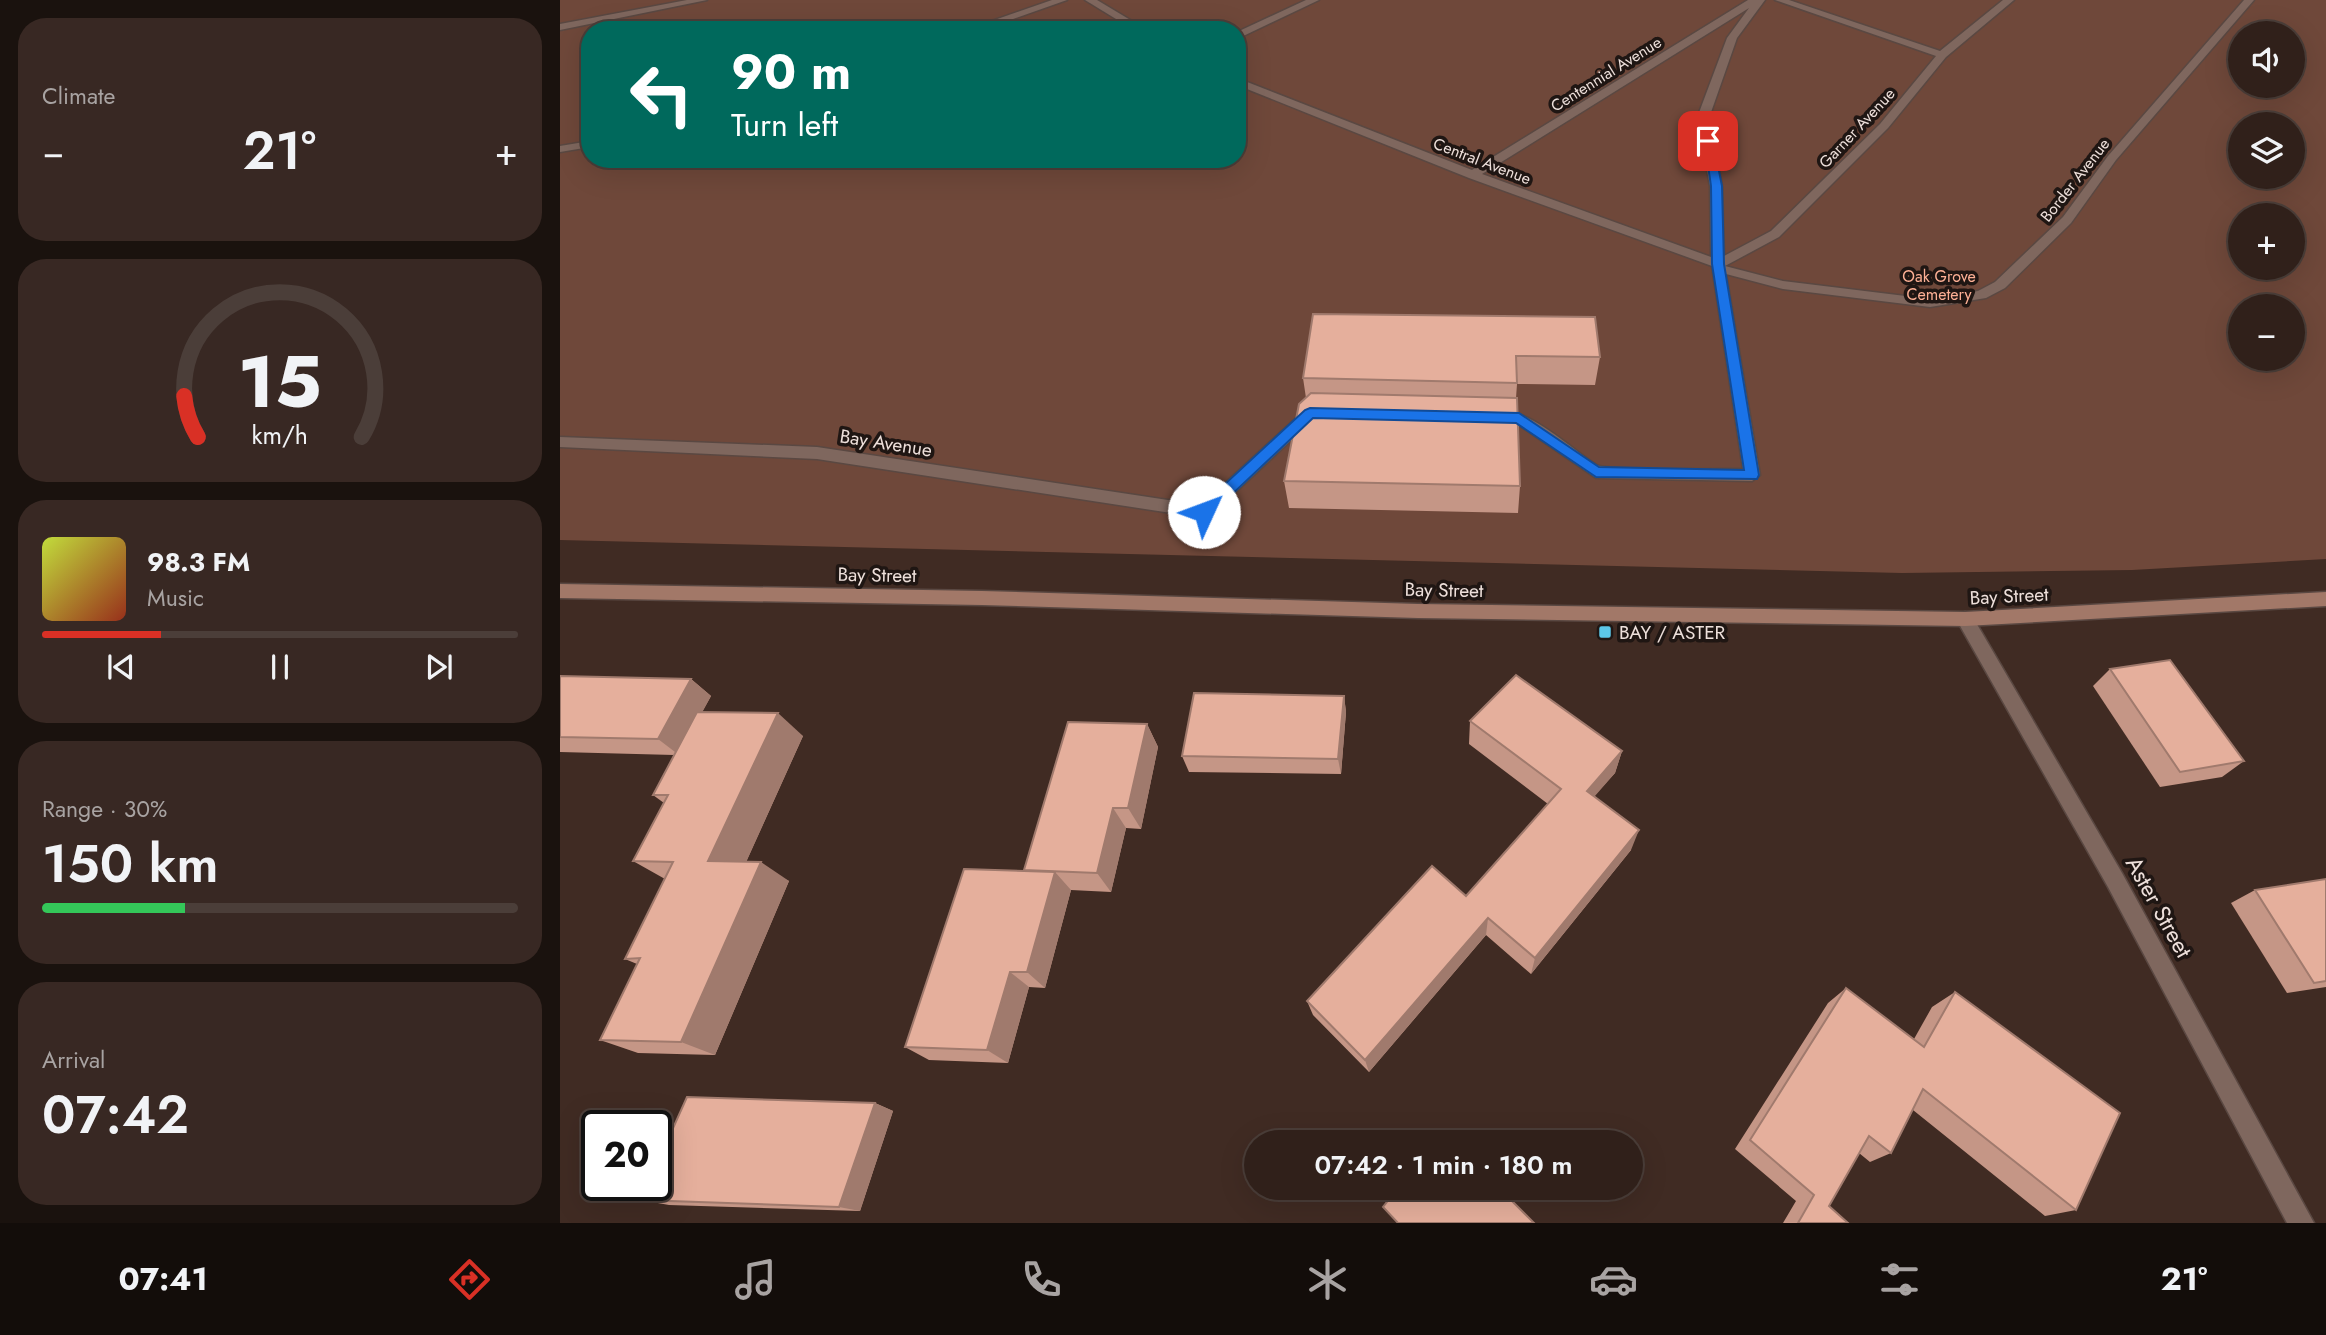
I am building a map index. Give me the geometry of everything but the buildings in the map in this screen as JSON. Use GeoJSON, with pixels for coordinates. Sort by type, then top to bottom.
{"type":"FeatureCollection","features":[{"type":"Feature","properties":{"kind":"main road","name":"Bay Street"},"geometry":{"type":"LineString","coordinates":[[560,591],[982,598],[1432,611],[1965,619],[2326,599]]}},
{"type":"Feature","properties":{"kind":"street"},"geometry":{"type":"LineString","coordinates":[[592,21],[702,0]]}},
{"type":"Feature","properties":{"kind":"street"},"geometry":{"type":"LineString","coordinates":[[998,21],[1062,0]]}},
{"type":"Feature","properties":{"kind":"street"},"geometry":{"type":"LineString","coordinates":[[1090,0],[1126,21]]}},
{"type":"Feature","properties":{"kind":"street"},"geometry":{"type":"LineString","coordinates":[[1246,32],[1314,0]]}},
{"type":"Feature","properties":{"kind":"street"},"geometry":{"type":"LineString","coordinates":[[1478,417],[1519,418],[1596,472],[1752,475],[1718,266],[1716,186],[1703,118],[1732,38],[1758,0]]}},
{"type":"Feature","properties":{"kind":"street","name":"Centennial Avenue"},"geometry":{"type":"LineString","coordinates":[[1473,175],[1758,0]]}},
{"type":"Feature","properties":{"kind":"street"},"geometry":{"type":"LineString","coordinates":[[1780,0],[1942,55]]}},
{"type":"Feature","properties":{"kind":"street","name":"Garner Avenue"},"geometry":{"type":"LineString","coordinates":[[1718,266],[1775,234],[1884,126],[1942,55],[2009,0]]}},
{"type":"Feature","properties":{"kind":"street","name":"Border Avenue"},"geometry":{"type":"LineString","coordinates":[[1718,266],[1783,285],[1930,303],[1981,295],[2000,285],[2067,220],[2112,158],[2249,0]]}},
{"type":"Feature","properties":{"kind":"street"},"geometry":{"type":"LineString","coordinates":[[560,27],[581,23]]}},
{"type":"Feature","properties":{"kind":"street","name":"Central Avenue"},"geometry":{"type":"LineString","coordinates":[[1246,86],[1473,175],[1718,266]]}},
{"type":"Feature","properties":{"kind":"street"},"geometry":{"type":"LineString","coordinates":[[560,149],[581,146]]}},
{"type":"Feature","properties":{"kind":"street","name":"Bay Avenue"},"geometry":{"type":"LineString","coordinates":[[560,442],[817,453],[1204,512],[1310,413],[1324,414]]}},
{"type":"Feature","properties":{"kind":"street","name":"Aster Street"},"geometry":{"type":"LineString","coordinates":[[1965,619],[2115,880],[2301,1223]]}},
{"type":"Feature","properties":{"kind":"green space","name":"Oak Grove Cemetery"},"geometry":{"type":"Polygon","coordinates":[[[560,0],[2326,0],[2326,559],[2132,570],[1902,573],[560,540],[560,0]]]}},
{"type":"Feature","properties":{"kind":"place","name":"BAY / ASTER"},"geometry":{"type":"Point","coordinates":[1605,632]}},
{"type":"Feature","properties":{"kind":"route"},"geometry":{"type":"LineString","coordinates":[[1204,512],[1310,413],[1519,418],[1596,472],[1752,475],[1718,264],[1716,186],[1708,141]]}}]}
